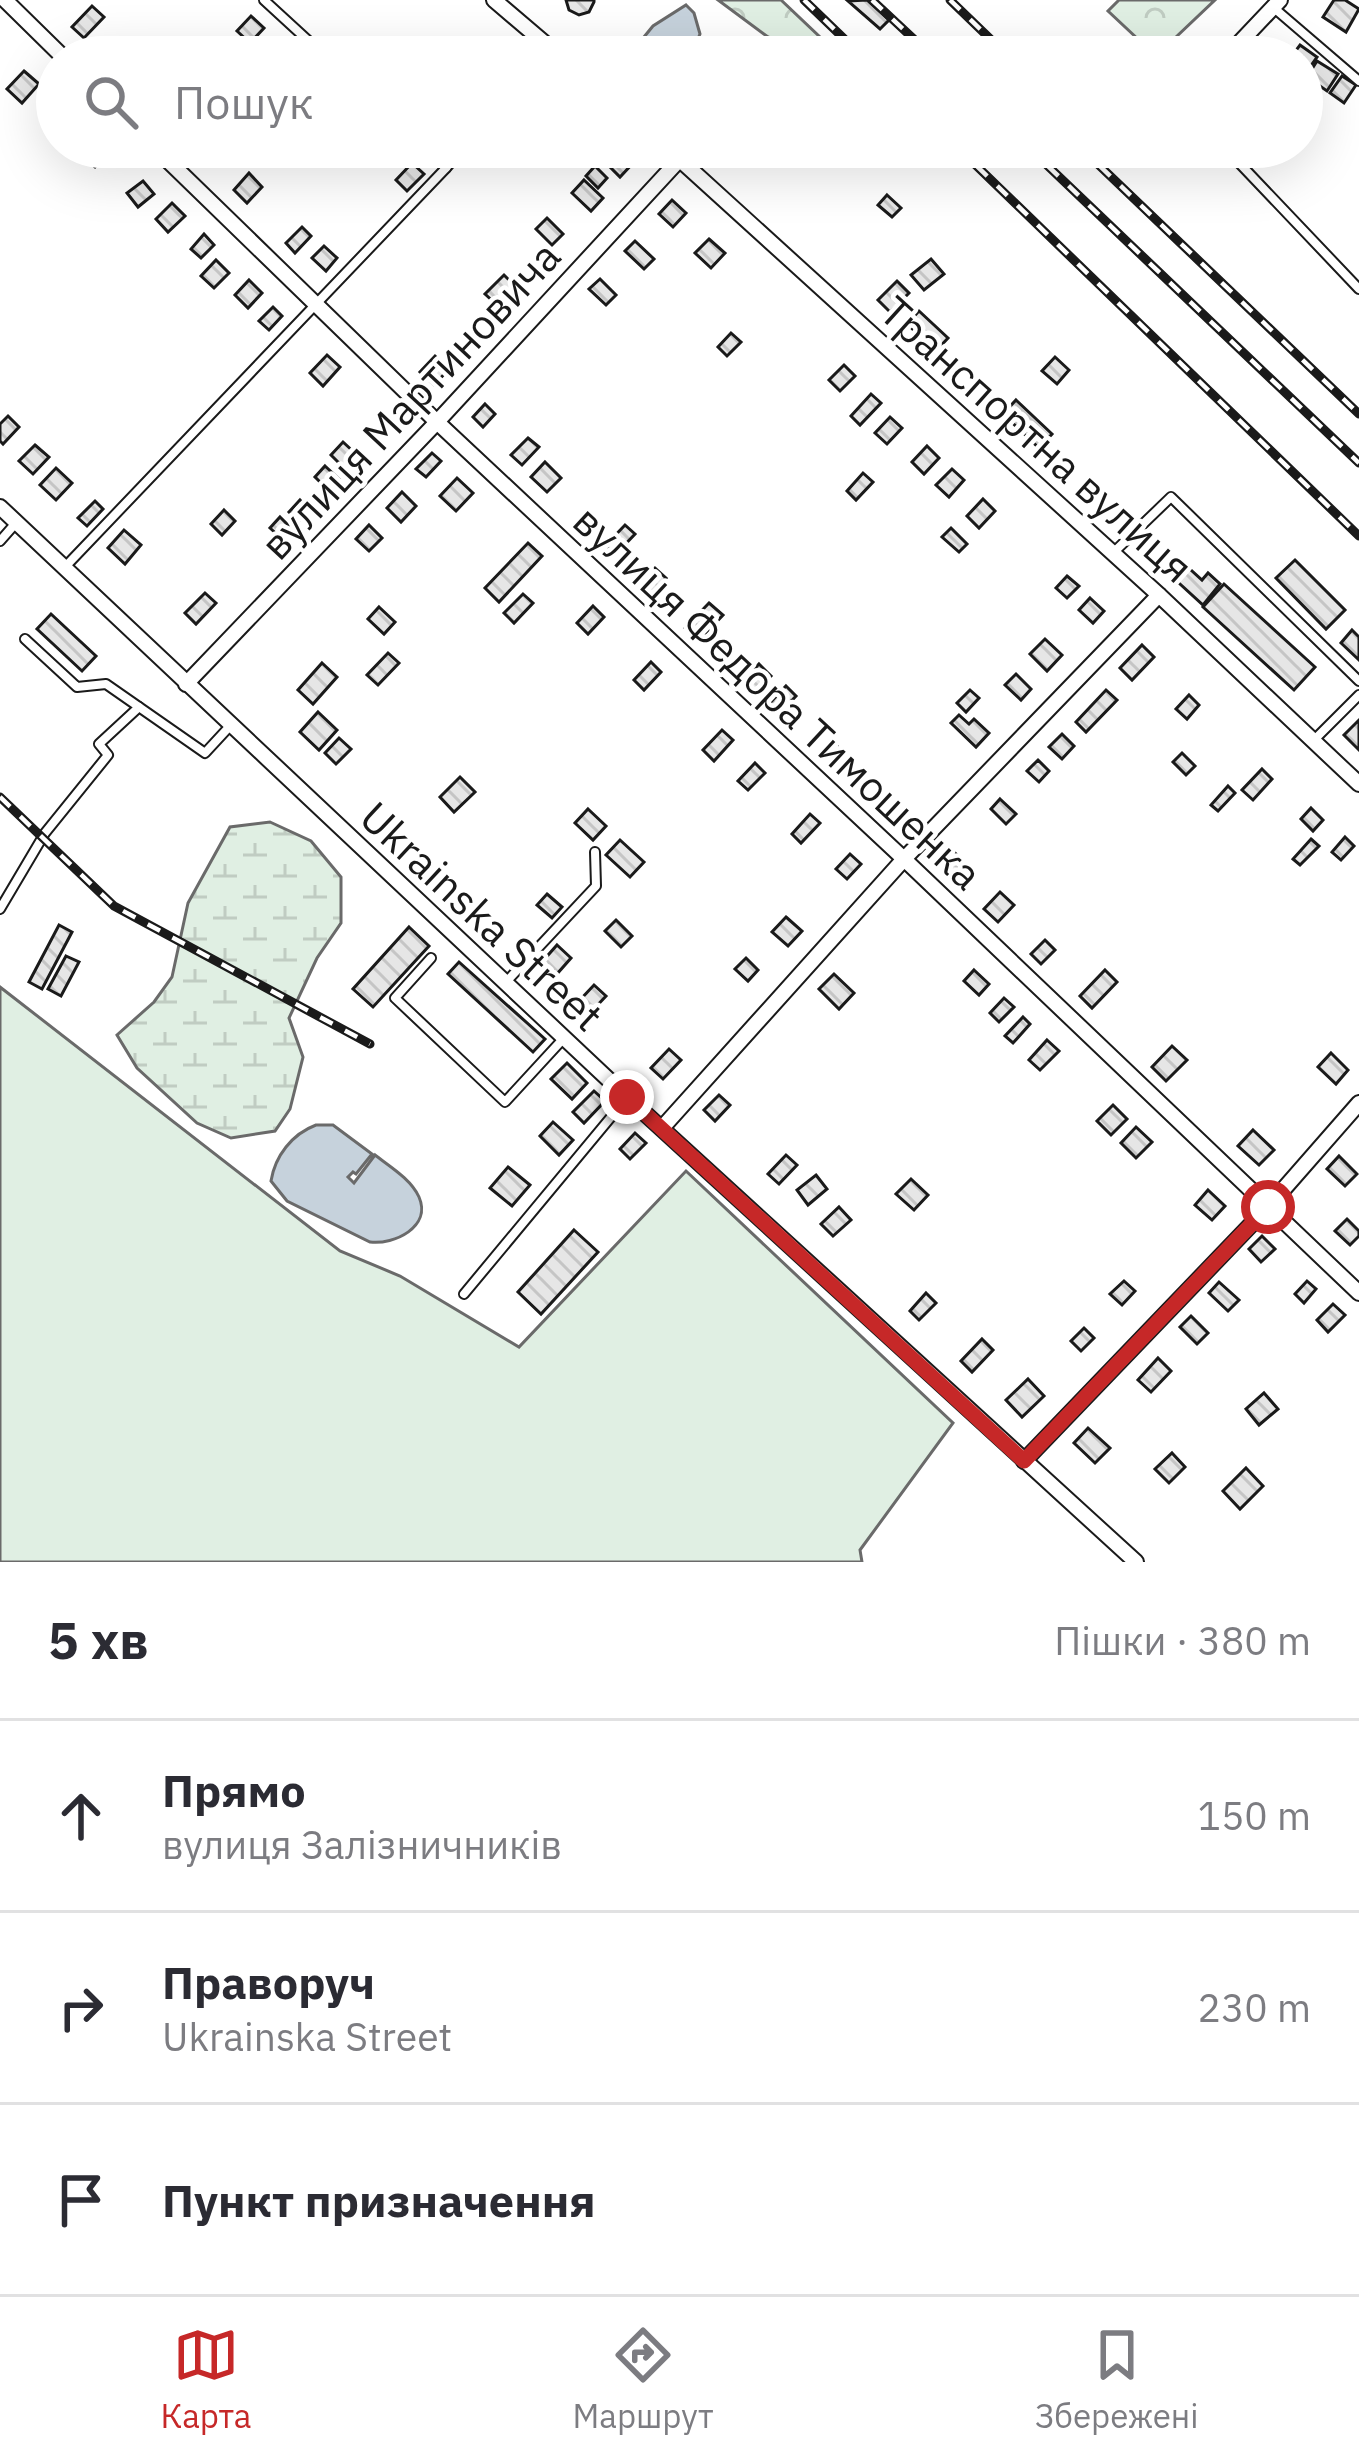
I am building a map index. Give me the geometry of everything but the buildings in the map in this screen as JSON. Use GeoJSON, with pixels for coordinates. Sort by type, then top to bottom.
{"type":"FeatureCollection","features":[{"type":"Feature","properties":{"kind":"street"},"geometry":{"type":"LineString","coordinates":[[5,0],[42,36]]}},
{"type":"Feature","properties":{"kind":"street"},"geometry":{"type":"LineString","coordinates":[[494,0],[529,36]]}},
{"type":"Feature","properties":{"kind":"street"},"geometry":{"type":"LineString","coordinates":[[1245,36],[1276,3]]}},
{"type":"Feature","properties":{"kind":"street","name":"вулиця Федора Тимошенка"},"geometry":{"type":"LineString","coordinates":[[175,168],[437,422],[1359,1293]]}},
{"type":"Feature","properties":{"kind":"street","name":"вулиця Мартиновича"},"geometry":{"type":"LineString","coordinates":[[186,684],[672,168]]}},
{"type":"Feature","properties":{"kind":"street","name":"Транспортна вулиця"},"geometry":{"type":"LineString","coordinates":[[690,168],[1359,784]]}},
{"type":"Feature","properties":{"kind":"street","name":"Ukrainska Street"},"geometry":{"type":"LineString","coordinates":[[0,507],[627,1097],[1136,1562]]}},
{"type":"Feature","properties":{"kind":"street"},"geometry":{"type":"LineString","coordinates":[[662,1128],[904,859],[1159,595]]}},
{"type":"Feature","properties":{"kind":"street"},"geometry":{"type":"LineString","coordinates":[[1024,1461],[1268,1207],[1359,1103]]}},
{"type":"Feature","properties":{"kind":"lane"},"geometry":{"type":"LineString","coordinates":[[264,0],[303,36]]}},
{"type":"Feature","properties":{"kind":"lane"},"geometry":{"type":"LineString","coordinates":[[1276,3],[1311,36]]}},
{"type":"Feature","properties":{"kind":"lane"},"geometry":{"type":"LineString","coordinates":[[1323,47],[1359,81]]}},
{"type":"Feature","properties":{"kind":"lane"},"geometry":{"type":"LineString","coordinates":[[64,568],[446,168]]}},
{"type":"Feature","properties":{"kind":"lane"},"geometry":{"type":"LineString","coordinates":[[1244,168],[1359,289]]}},
{"type":"Feature","properties":{"kind":"lane"},"geometry":{"type":"LineString","coordinates":[[1113,554],[1171,496],[1359,681]]}},
{"type":"Feature","properties":{"kind":"lane"},"geometry":{"type":"LineString","coordinates":[[0,541],[16,523]]}},
{"type":"Feature","properties":{"kind":"lane"},"geometry":{"type":"LineString","coordinates":[[25,639],[77,687],[106,684],[205,753],[230,726]]}},
{"type":"Feature","properties":{"kind":"lane"},"geometry":{"type":"LineString","coordinates":[[1314,740],[1359,695]]}},
{"type":"Feature","properties":{"kind":"lane"},"geometry":{"type":"LineString","coordinates":[[0,907],[46,833],[108,755],[99,744],[139,707]]}},
{"type":"Feature","properties":{"kind":"lane"},"geometry":{"type":"LineString","coordinates":[[505,983],[596,886],[595,852]]}},
{"type":"Feature","properties":{"kind":"lane"},"geometry":{"type":"LineString","coordinates":[[430,958],[395,998],[505,1102],[564,1038]]}},
{"type":"Feature","properties":{"kind":"lane"},"geometry":{"type":"LineString","coordinates":[[464,1294],[627,1097]]}},
{"type":"Feature","properties":{"kind":"green space"},"geometry":{"type":"Polygon","coordinates":[[[718,0],[781,0],[819,36],[767,36],[718,0]]]}},
{"type":"Feature","properties":{"kind":"green space"},"geometry":{"type":"Polygon","coordinates":[[[1119,0],[1215,0],[1177,36],[1135,36],[1108,11],[1119,0]]]}},
{"type":"Feature","properties":{"kind":"green space"},"geometry":{"type":"Polygon","coordinates":[[[270,822],[311,841],[341,877],[341,923],[317,958],[289,1018],[303,1057],[290,1109],[275,1131],[231,1138],[197,1123],[137,1068],[117,1035],[154,1002],[172,977],[188,903],[230,827],[270,822]]]}},
{"type":"Feature","properties":{"kind":"green space"},"geometry":{"type":"Polygon","coordinates":[[[0,987],[340,1251],[400,1276],[519,1347],[686,1171],[953,1423],[860,1550],[862,1562],[0,1562],[0,987]]]}},
{"type":"Feature","properties":{"kind":"shaded area"},"geometry":{"type":"Polygon","coordinates":[[[686,5],[694,13],[700,34],[645,36],[686,5]]]}},
{"type":"Feature","properties":{"kind":"shaded area"},"geometry":{"type":"Polygon","coordinates":[[[316,1125],[333,1125],[372,1154],[348,1177],[354,1183],[375,1155],[411,1184],[422,1208],[416,1225],[399,1237],[370,1242],[287,1201],[271,1181],[276,1163],[292,1140],[316,1125]]]}},
{"type":"Feature","properties":{"kind":"railway"},"geometry":{"type":"LineString","coordinates":[[804,0],[841,36]]}},
{"type":"Feature","properties":{"kind":"railway"},"geometry":{"type":"LineString","coordinates":[[872,0],[911,36]]}},
{"type":"Feature","properties":{"kind":"railway"},"geometry":{"type":"LineString","coordinates":[[950,0],[987,36]]}},
{"type":"Feature","properties":{"kind":"railway"},"geometry":{"type":"LineString","coordinates":[[979,168],[1359,536]]}},
{"type":"Feature","properties":{"kind":"railway"},"geometry":{"type":"LineString","coordinates":[[1050,168],[1359,463]]}},
{"type":"Feature","properties":{"kind":"railway"},"geometry":{"type":"LineString","coordinates":[[1102,168],[1359,414]]}},
{"type":"Feature","properties":{"kind":"railway"},"geometry":{"type":"LineString","coordinates":[[0,797],[114,906],[370,1044]]}},
{"type":"Feature","properties":{"kind":"route"},"geometry":{"type":"LineString","coordinates":[[627,1097],[1024,1461],[1268,1207]]}}]}
